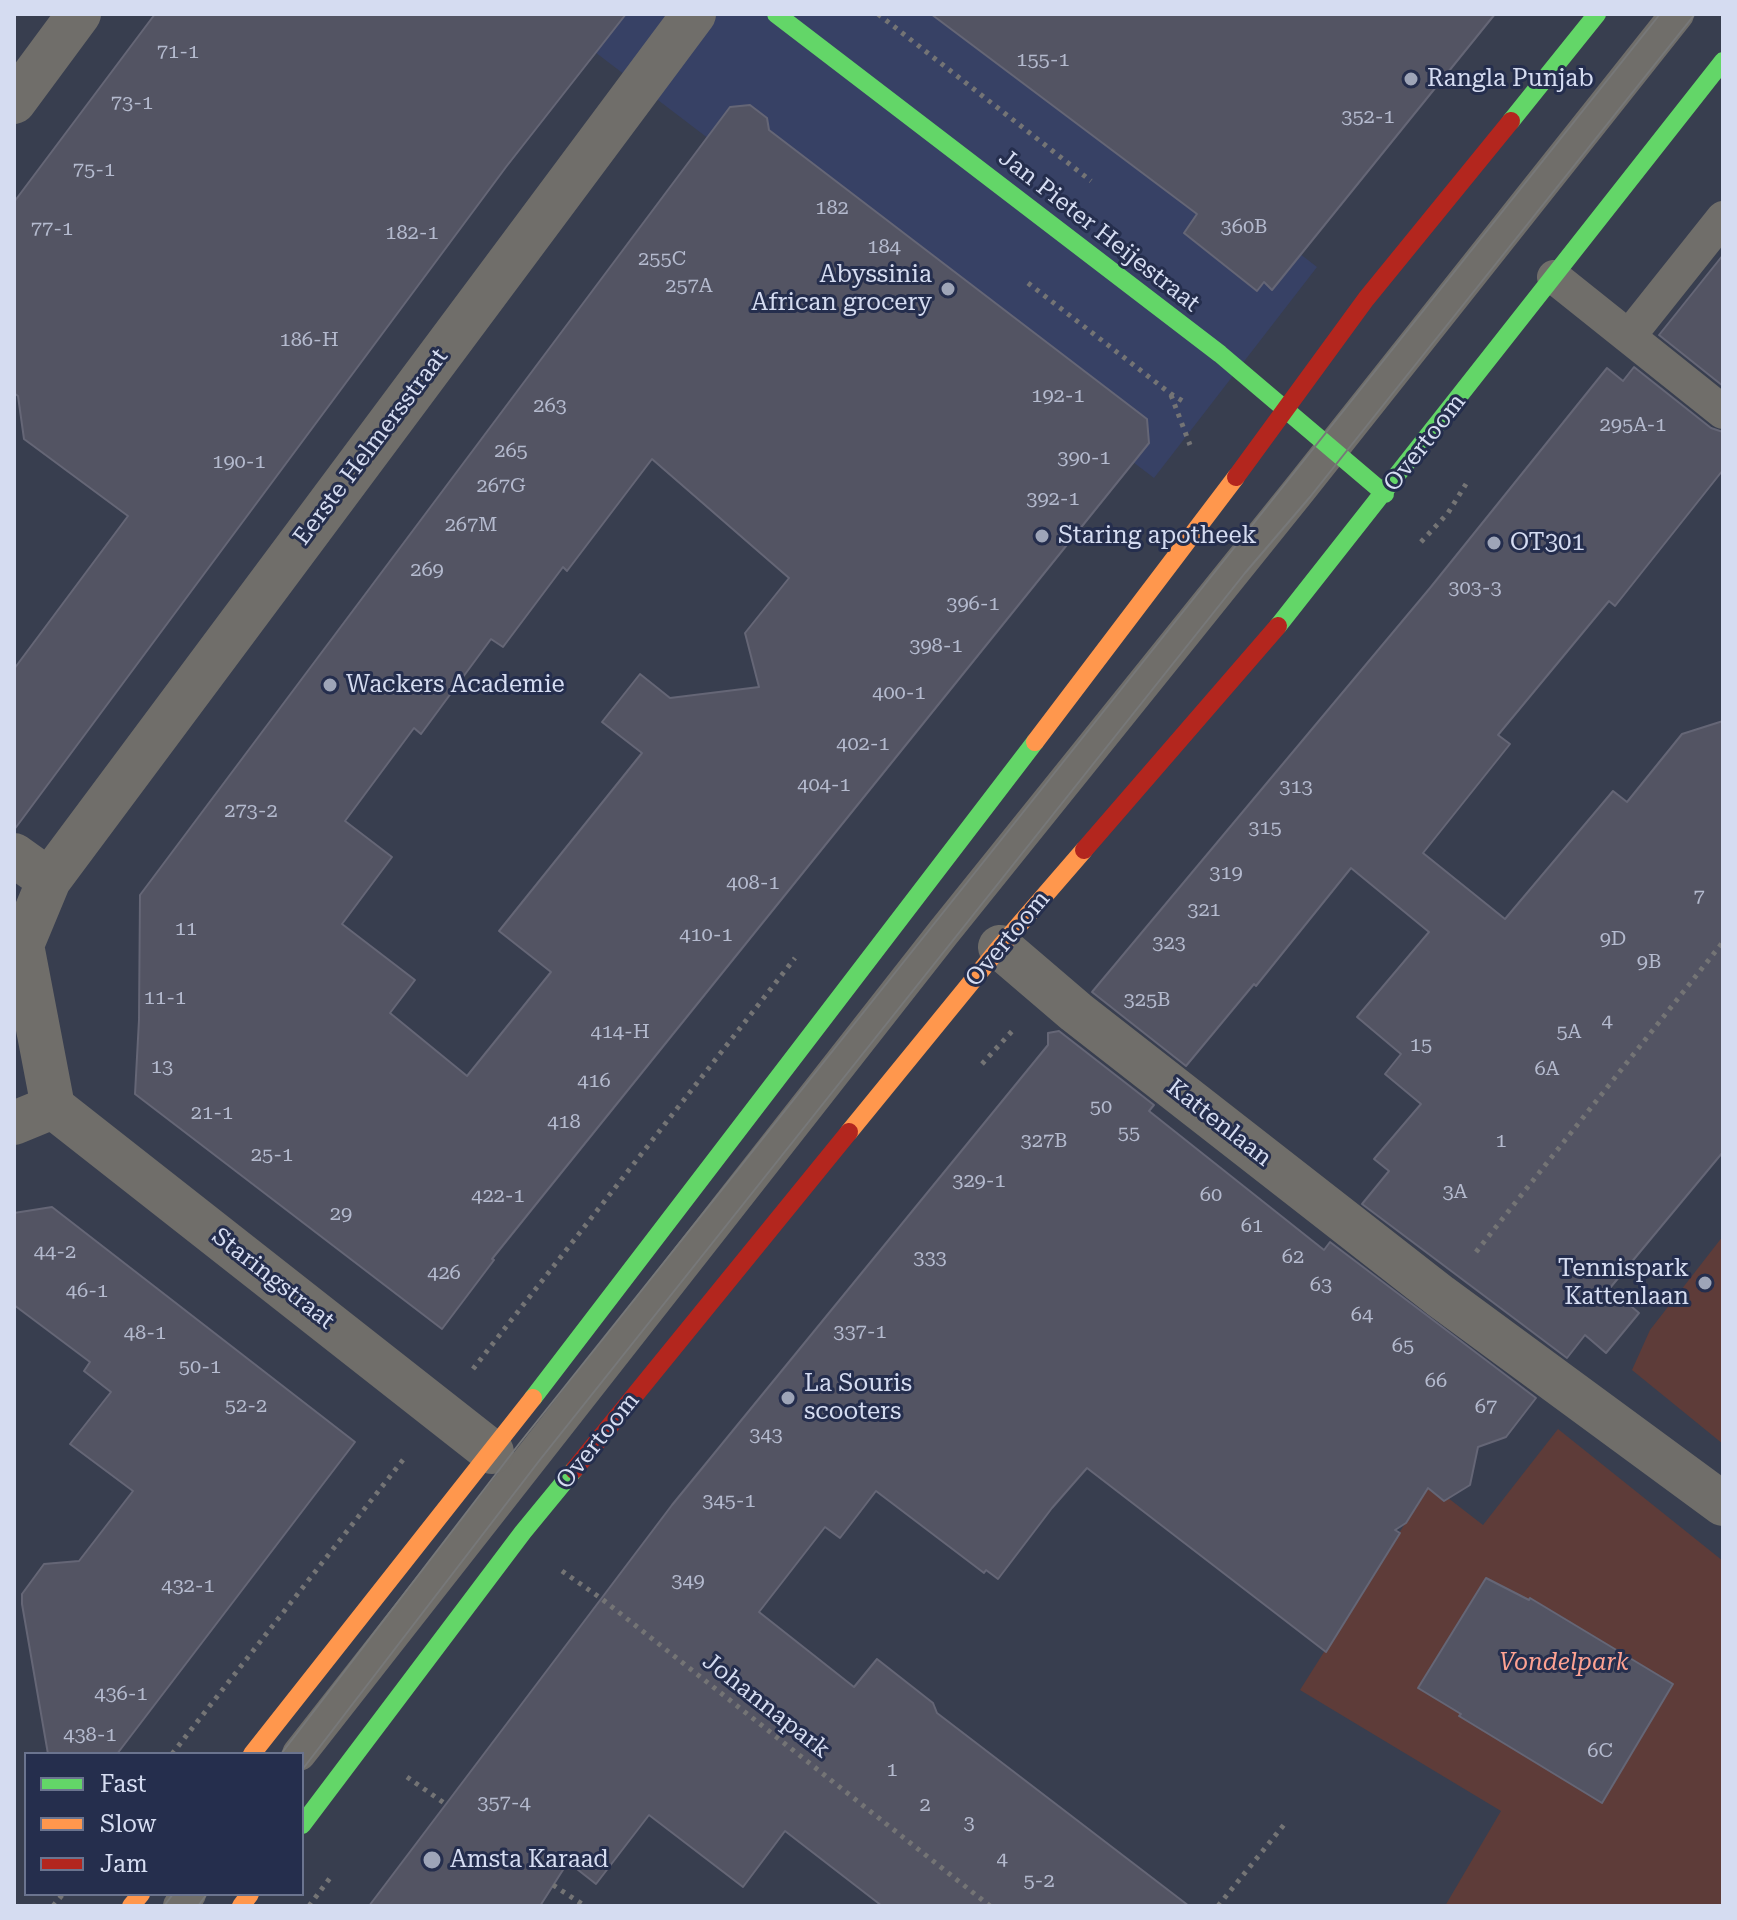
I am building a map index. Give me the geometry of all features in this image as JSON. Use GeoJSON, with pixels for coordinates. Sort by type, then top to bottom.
{"type":"FeatureCollection","features":[{"type":"Feature","properties":{"kind":"main road","name":"Jan Pieter Heijestraat"},"geometry":{"type":"LineString","coordinates":[[776,14],[1220,354],[1385,494]]}},
{"type":"Feature","properties":{"kind":"main road"},"geometry":{"type":"LineString","coordinates":[[254,1752],[492,1452],[1195,534],[1366,299],[1597,14]]}},
{"type":"Feature","properties":{"kind":"main road","name":"Overtoom"},"geometry":{"type":"LineString","coordinates":[[304,1822],[523,1532],[1000,947],[1266,640],[1385,494],[1723,61]]}},
{"type":"Feature","properties":{"kind":"street"},"geometry":{"type":"LineString","coordinates":[[14,102],[79,14]]}},
{"type":"Feature","properties":{"kind":"street","name":"Eerste Helmersstraat"},"geometry":{"type":"LineString","coordinates":[[34,1115],[22,945],[49,880],[694,14]]}},
{"type":"Feature","properties":{"kind":"street"},"geometry":{"type":"LineString","coordinates":[[14,855],[49,880]]}},
{"type":"Feature","properties":{"kind":"street","name":"Kattenlaan"},"geometry":{"type":"LineString","coordinates":[[1000,947],[1076,1012],[1440,1296],[1723,1504]]}},
{"type":"Feature","properties":{"kind":"street","name":"Staringstraat"},"geometry":{"type":"LineString","coordinates":[[34,1115],[492,1452]]}},
{"type":"Feature","properties":{"kind":"lane","name":"Overtoom"},"geometry":{"type":"LineString","coordinates":[[301,1752],[952,920],[1332,449],[1677,14]]}},
{"type":"Feature","properties":{"kind":"lane"},"geometry":{"type":"LineString","coordinates":[[1629,336],[1723,218]]}},
{"type":"Feature","properties":{"kind":"lane"},"geometry":{"type":"LineString","coordinates":[[1554,277],[1723,412]]}},
{"type":"Feature","properties":{"kind":"path"},"geometry":{"type":"LineString","coordinates":[[1171,394],[1191,448]]}},
{"type":"Feature","properties":{"kind":"path"},"geometry":{"type":"LineString","coordinates":[[1440,1296],[1723,942]]}},
{"type":"Feature","properties":{"kind":"path","name":"Johannapark"},"geometry":{"type":"LineString","coordinates":[[523,1532],[560,1569],[990,1906]]}},
{"type":"Feature","properties":{"kind":"path"},"geometry":{"type":"LineString","coordinates":[[406,1776],[447,1805]]}},
{"type":"Feature","properties":{"kind":"path"},"geometry":{"type":"LineString","coordinates":[[1218,1906],[1287,1821]]}},
{"type":"Feature","properties":{"kind":"path"},"geometry":{"type":"LineString","coordinates":[[553,1885],[585,1906]]}},
{"type":"Feature","properties":{"kind":"shaded area"},"geometry":{"type":"Polygon","coordinates":[[[545,14],[990,14],[1317,267],[1154,478],[545,14]]]}},
{"type":"Feature","properties":{"kind":"green space"},"geometry":{"type":"Polygon","coordinates":[[[1723,1236],[1723,1444],[1632,1370],[1650,1330],[1723,1236]]]}},
{"type":"Feature","properties":{"kind":"green space","name":"Vondelpark"},"geometry":{"type":"Polygon","coordinates":[[[1558,1429],[1723,1561],[1723,1906],[1445,1906],[1501,1811],[1300,1690],[1430,1484],[1483,1525],[1558,1429]]]}},
{"type":"Feature","properties":{"kind":"building"},"geometry":{"type":"Polygon","coordinates":[[[155,14],[626,14],[506,167],[14,830],[14,669],[128,516],[24,439],[18,396],[14,393],[14,202],[155,14]]]}},
{"type":"Feature","properties":{"kind":"building"},"geometry":{"type":"Polygon","coordinates":[[[931,14],[1495,14],[1272,290],[1264,282],[1257,291],[1184,233],[1197,214],[931,14]]]}},
{"type":"Feature","properties":{"kind":"building"},"geometry":{"type":"Polygon","coordinates":[[[750,105],[767,118],[769,130],[1147,419],[1149,443],[492,1259],[442,1329],[135,1094],[140,895],[730,107],[750,105]],[[652,459],[567,571],[563,567],[503,647],[491,639],[421,734],[414,728],[345,821],[392,857],[342,924],[415,980],[390,1013],[467,1076],[551,972],[499,931],[642,753],[602,722],[640,674],[670,698],[759,687],[745,633],[789,578],[652,459]]]}},
{"type":"Feature","properties":{"kind":"building"},"geometry":{"type":"Polygon","coordinates":[[[1723,255],[1723,386],[1659,335],[1723,255]]]}},
{"type":"Feature","properties":{"kind":"building"},"geometry":{"type":"Polygon","coordinates":[[[1634,367],[1711,428],[1723,432],[1723,470],[1615,606],[1609,601],[1498,735],[1510,744],[1423,853],[1505,919],[1613,791],[1627,802],[1682,734],[1723,721],[1723,1152],[1610,1288],[1639,1313],[1606,1353],[1585,1335],[1567,1358],[1362,1204],[1389,1171],[1374,1159],[1421,1104],[1385,1074],[1401,1054],[1357,1017],[1429,932],[1351,868],[1256,986],[1254,984],[1186,1066],[1092,992],[1430,588],[1607,368],[1623,381],[1634,367]]]}},
{"type":"Feature","properties":{"kind":"building"},"geometry":{"type":"Polygon","coordinates":[[[1059,1031],[1154,1105],[1149,1111],[1324,1250],[1330,1242],[1536,1398],[1506,1437],[1478,1447],[1470,1485],[1444,1501],[1428,1488],[1406,1523],[1395,1530],[1400,1533],[1326,1652],[1087,1468],[998,1579],[986,1570],[984,1573],[876,1491],[840,1538],[825,1527],[759,1612],[854,1687],[877,1659],[933,1703],[937,1713],[1189,1906],[882,1906],[785,1831],[743,1887],[649,1815],[596,1884],[568,1862],[540,1906],[369,1906],[672,1505],[1048,1045],[1048,1033],[1059,1031]]]}},
{"type":"Feature","properties":{"kind":"building"},"geometry":{"type":"Polygon","coordinates":[[[52,1207],[355,1442],[119,1752],[48,1752],[22,1594],[44,1564],[79,1561],[133,1491],[70,1444],[111,1392],[84,1371],[90,1362],[14,1305],[14,1213],[52,1207]]]}},
{"type":"Feature","properties":{"kind":"building"},"geometry":{"type":"Polygon","coordinates":[[[1486,1578],[1530,1598],[1673,1684],[1602,1803],[1418,1688],[1486,1578]]]}},
{"type":"Feature","properties":{"kind":"tram line"},"geometry":{"type":"LineString","coordinates":[[283,1752],[519,1444],[1660,14]]}},
{"type":"Feature","properties":{"kind":"tram line"},"geometry":{"type":"LineString","coordinates":[[304,1767],[539,1461],[1245,573],[1310,497],[1695,14]]}},
{"type":"Feature","properties":{"kind":"tram line"},"geometry":{"type":"LineString","coordinates":[[164,1906],[172,1896]]}},
{"type":"Feature","properties":{"kind":"tram line"},"geometry":{"type":"LineString","coordinates":[[198,1906],[206,1896]]}},
{"type":"Feature","properties":{"kind":"traffic: fast"},"geometry":{"type":"LineString","coordinates":[[776,14],[1220,354],[1385,494]]}},
{"type":"Feature","properties":{"kind":"traffic: fast"},"geometry":{"type":"LineString","coordinates":[[1511,121],[1597,14]]}},
{"type":"Feature","properties":{"kind":"traffic: fast"},"geometry":{"type":"LineString","coordinates":[[1278,626],[1723,61]]}},
{"type":"Feature","properties":{"kind":"traffic: fast"},"geometry":{"type":"LineString","coordinates":[[533,1398],[1035,742]]}},
{"type":"Feature","properties":{"kind":"traffic: fast"},"geometry":{"type":"LineString","coordinates":[[304,1822],[523,1532],[574,1470]]}},
{"type":"Feature","properties":{"kind":"traffic: slow"},"geometry":{"type":"LineString","coordinates":[[1035,742],[1236,477]]}},
{"type":"Feature","properties":{"kind":"traffic: slow"},"geometry":{"type":"LineString","coordinates":[[849,1132],[1000,947],[1084,850]]}},
{"type":"Feature","properties":{"kind":"traffic: slow"},"geometry":{"type":"LineString","coordinates":[[254,1752],[533,1398]]}},
{"type":"Feature","properties":{"kind":"traffic: slow"},"geometry":{"type":"LineString","coordinates":[[131,1906],[139,1896]]}},
{"type":"Feature","properties":{"kind":"traffic: slow"},"geometry":{"type":"LineString","coordinates":[[241,1906],[248,1896]]}},
{"type":"Feature","properties":{"kind":"traffic: jam"},"geometry":{"type":"LineString","coordinates":[[1236,477],[1366,299],[1511,121]]}},
{"type":"Feature","properties":{"kind":"traffic: jam"},"geometry":{"type":"LineString","coordinates":[[1084,850],[1278,626]]}},
{"type":"Feature","properties":{"kind":"traffic: jam"},"geometry":{"type":"LineString","coordinates":[[574,1470],[849,1132]]}},
{"type":"Feature","properties":{"kind":"place","name":"Rangla Punjab"},"geometry":{"type":"Point","coordinates":[1411,79]}},
{"type":"Feature","properties":{"kind":"place","name":"Abyssinia African grocery"},"geometry":{"type":"Point","coordinates":[948,289]}},
{"type":"Feature","properties":{"kind":"place","name":"Staring apotheek"},"geometry":{"type":"Point","coordinates":[1042,536]}},
{"type":"Feature","properties":{"kind":"place","name":"OT301"},"geometry":{"type":"Point","coordinates":[1494,543]}},
{"type":"Feature","properties":{"kind":"place","name":"Wackers Academie"},"geometry":{"type":"Point","coordinates":[330,685]}},
{"type":"Feature","properties":{"kind":"place","name":"Tennispark Kattenlaan"},"geometry":{"type":"Point","coordinates":[1705,1283]}},
{"type":"Feature","properties":{"kind":"place","name":"La Souris scooters"},"geometry":{"type":"Point","coordinates":[788,1398]}},
{"type":"Feature","properties":{"kind":"place","name":"Amsta Karaad"},"geometry":{"type":"Point","coordinates":[432,1860]}}]}
